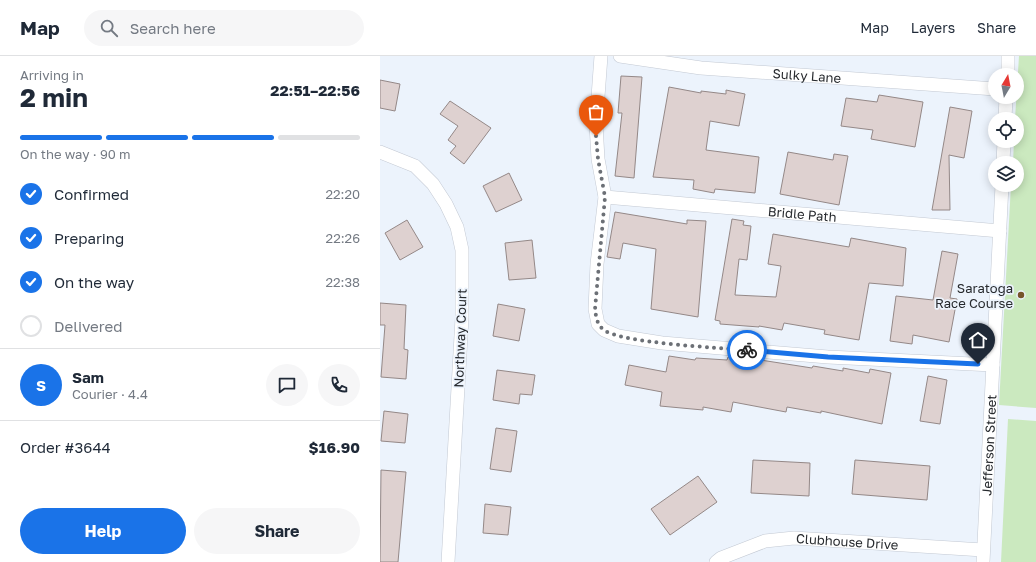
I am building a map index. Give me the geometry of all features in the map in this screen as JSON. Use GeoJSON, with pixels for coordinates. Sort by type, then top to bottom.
{"type":"FeatureCollection","features":[{"type":"Feature","properties":{"kind":"street"},"geometry":{"type":"LineString","coordinates":[[601,56],[596,124],[598,159],[605,197],[598,264],[596,317],[598,324],[610,334],[662,343],[828,357],[993,365]]}},
{"type":"Feature","properties":{"kind":"street","name":"Sulky Lane"},"geometry":{"type":"LineString","coordinates":[[620,56],[701,68],[988,89]]}},
{"type":"Feature","properties":{"kind":"street"},"geometry":{"type":"LineString","coordinates":[[1008,56],[1008,68]]}},
{"type":"Feature","properties":{"kind":"street","name":"Northway Court"},"geometry":{"type":"LineString","coordinates":[[380,152],[415,166],[433,184],[446,204],[457,227],[462,250],[462,318],[448,562]]}},
{"type":"Feature","properties":{"kind":"street","name":"Jefferson Street"},"geometry":{"type":"LineString","coordinates":[[983,556],[1002,192]]}},
{"type":"Feature","properties":{"kind":"street","name":"Bridle Path"},"geometry":{"type":"LineString","coordinates":[[605,197],[1000,231]]}},
{"type":"Feature","properties":{"kind":"street","name":"Clubhouse Drive"},"geometry":{"type":"LineString","coordinates":[[716,562],[721,558],[765,541],[794,538],[983,556]]}},
{"type":"Feature","properties":{"kind":"green space","name":"Saratoga Race Course"},"geometry":{"type":"Polygon","coordinates":[[[1019,56],[1036,56],[1036,408],[999,405],[1011,192],[1024,192],[1024,156],[1013,156],[1014,148],[1024,148],[1024,112],[1015,112],[1016,104],[1024,104],[1024,68],[1018,68],[1019,56]]]}},
{"type":"Feature","properties":{"kind":"green space"},"geometry":{"type":"Polygon","coordinates":[[[1008,419],[1036,421],[1036,562],[1001,562],[1008,419]]]}},
{"type":"Feature","properties":{"kind":"building"},"geometry":{"type":"Polygon","coordinates":[[[621,76],[642,77],[634,178],[615,176],[622,113],[618,113],[621,76]]]}},
{"type":"Feature","properties":{"kind":"building"},"geometry":{"type":"Polygon","coordinates":[[[380,80],[400,84],[395,111],[380,108],[380,80]]]}},
{"type":"Feature","properties":{"kind":"building"},"geometry":{"type":"Polygon","coordinates":[[[669,87],[701,93],[701,91],[726,94],[726,90],[745,94],[739,126],[710,121],[706,150],[759,157],[755,193],[715,189],[714,193],[693,189],[694,180],[653,177],[669,87]]]}},
{"type":"Feature","properties":{"kind":"building"},"geometry":{"type":"Polygon","coordinates":[[[879,95],[923,102],[915,147],[871,139],[873,130],[841,126],[846,98],[877,102],[879,95]]]}},
{"type":"Feature","properties":{"kind":"building"},"geometry":{"type":"Polygon","coordinates":[[[450,101],[491,128],[464,164],[450,153],[456,146],[448,140],[458,126],[440,114],[450,101]]]}},
{"type":"Feature","properties":{"kind":"building"},"geometry":{"type":"Polygon","coordinates":[[[950,107],[972,111],[964,158],[949,155],[950,210],[932,210],[950,107]]]}},
{"type":"Feature","properties":{"kind":"building"},"geometry":{"type":"Polygon","coordinates":[[[788,152],[833,160],[834,154],[848,156],[839,205],[780,194],[788,152]]]}},
{"type":"Feature","properties":{"kind":"building"},"geometry":{"type":"Polygon","coordinates":[[[509,173],[522,200],[496,212],[483,186],[509,173]]]}},
{"type":"Feature","properties":{"kind":"building"},"geometry":{"type":"Polygon","coordinates":[[[615,212],[687,224],[687,220],[706,221],[698,317],[651,309],[656,249],[623,243],[620,259],[607,257],[615,212]]]}},
{"type":"Feature","properties":{"kind":"building"},"geometry":{"type":"Polygon","coordinates":[[[732,219],[744,221],[743,225],[751,226],[747,260],[739,259],[735,295],[776,297],[781,266],[768,264],[773,234],[849,247],[851,238],[906,248],[903,286],[869,283],[859,340],[824,334],[825,330],[784,323],[782,330],[759,326],[720,324],[720,321],[715,320],[732,219]]]}},
{"type":"Feature","properties":{"kind":"building"},"geometry":{"type":"Polygon","coordinates":[[[407,220],[423,247],[400,260],[385,233],[407,220]]]}},
{"type":"Feature","properties":{"kind":"building"},"geometry":{"type":"Polygon","coordinates":[[[532,240],[536,278],[509,280],[505,243],[532,240]]]}},
{"type":"Feature","properties":{"kind":"building"},"geometry":{"type":"Polygon","coordinates":[[[942,251],[958,254],[950,298],[957,299],[949,342],[913,335],[912,344],[890,341],[896,296],[933,300],[942,251]]]}},
{"type":"Feature","properties":{"kind":"building"},"geometry":{"type":"Polygon","coordinates":[[[380,303],[406,305],[404,349],[408,350],[406,379],[381,377],[385,325],[380,325],[380,303]]]}},
{"type":"Feature","properties":{"kind":"building"},"geometry":{"type":"Polygon","coordinates":[[[498,304],[525,309],[519,341],[493,336],[498,304]]]}},
{"type":"Feature","properties":{"kind":"building"},"geometry":{"type":"Polygon","coordinates":[[[669,356],[695,360],[696,358],[727,360],[728,357],[754,359],[812,368],[813,366],[843,371],[843,368],[869,373],[870,369],[891,373],[882,424],[821,411],[821,413],[787,407],[786,412],[733,402],[731,412],[703,407],[703,410],[660,406],[662,392],[625,385],[629,365],[666,372],[669,356]]]}},
{"type":"Feature","properties":{"kind":"building"},"geometry":{"type":"Polygon","coordinates":[[[497,370],[535,375],[532,395],[520,394],[519,404],[493,400],[497,370]]]}},
{"type":"Feature","properties":{"kind":"building"},"geometry":{"type":"Polygon","coordinates":[[[928,376],[947,380],[940,424],[920,421],[928,376]]]}},
{"type":"Feature","properties":{"kind":"building"},"geometry":{"type":"Polygon","coordinates":[[[384,411],[408,414],[405,443],[381,441],[384,411]]]}},
{"type":"Feature","properties":{"kind":"building"},"geometry":{"type":"Polygon","coordinates":[[[496,428],[517,431],[511,472],[490,469],[496,428]]]}},
{"type":"Feature","properties":{"kind":"building"},"geometry":{"type":"Polygon","coordinates":[[[753,460],[810,463],[809,496],[751,493],[753,460]]]}},
{"type":"Feature","properties":{"kind":"building"},"geometry":{"type":"Polygon","coordinates":[[[855,460],[930,466],[927,500],[852,494],[855,460]]]}},
{"type":"Feature","properties":{"kind":"building"},"geometry":{"type":"Polygon","coordinates":[[[381,470],[406,472],[398,562],[380,562],[381,470]]]}},
{"type":"Feature","properties":{"kind":"building"},"geometry":{"type":"Polygon","coordinates":[[[698,476],[717,502],[670,535],[651,509],[698,476]]]}},
{"type":"Feature","properties":{"kind":"building"},"geometry":{"type":"Polygon","coordinates":[[[485,504],[511,507],[508,535],[483,533],[485,504]]]}},
{"type":"Feature","properties":{"kind":"way so far"},"geometry":{"type":"LineString","coordinates":[[596,136],[598,159],[605,197],[595,309],[598,324],[610,334],[618,336],[662,343],[747,350]]}},
{"type":"Feature","properties":{"kind":"place","name":"Saratoga Race Course"},"geometry":{"type":"Point","coordinates":[1021,295]}},
{"type":"Feature","properties":{"kind":"route"},"geometry":{"type":"LineString","coordinates":[[747,350],[828,357],[978,364]]}}]}
